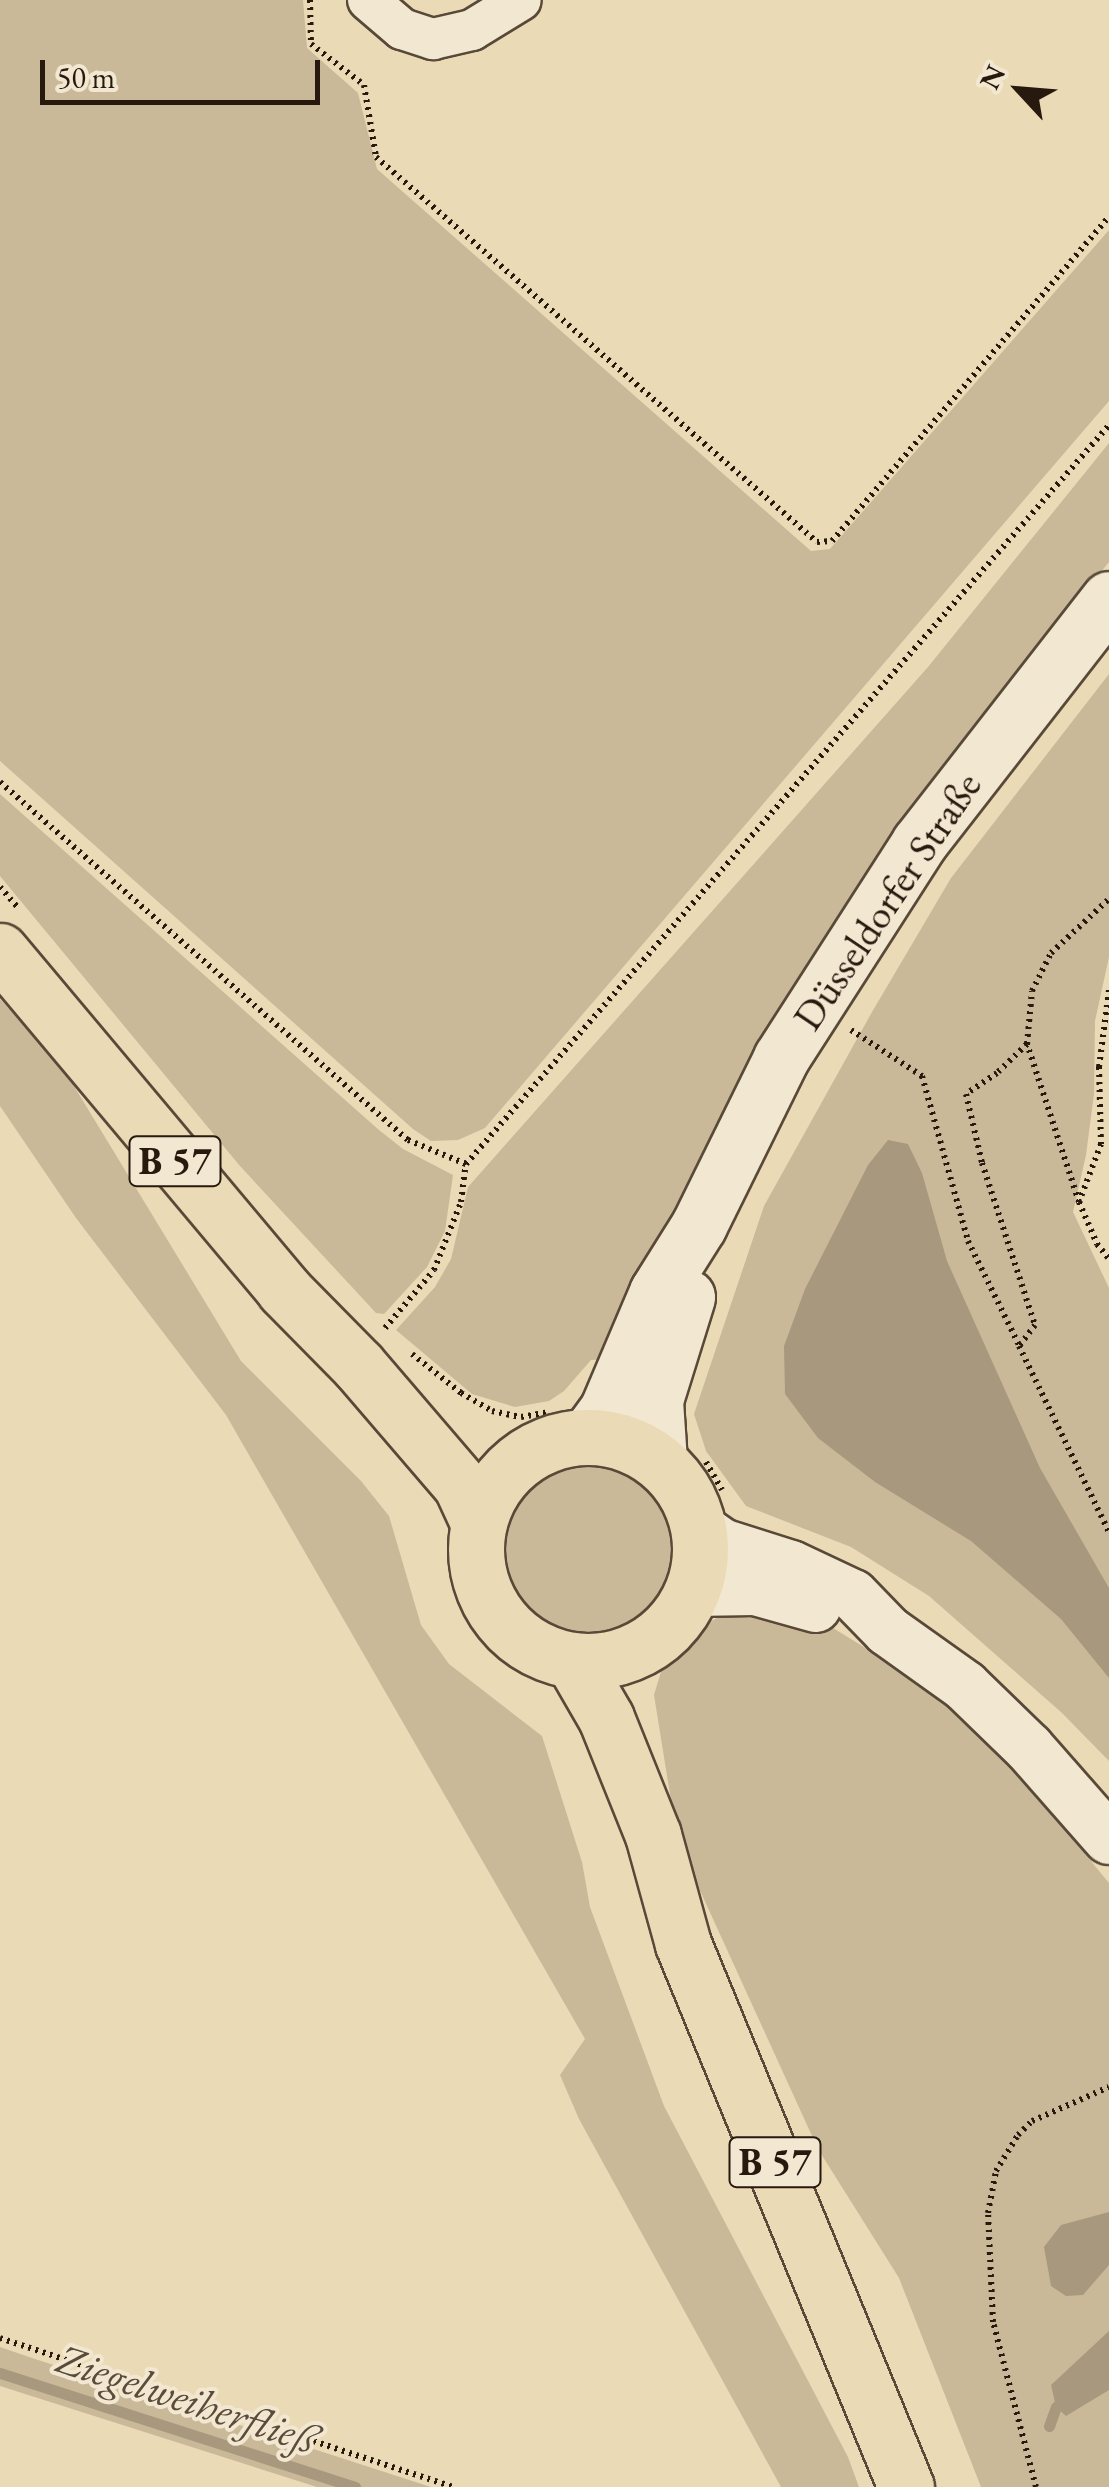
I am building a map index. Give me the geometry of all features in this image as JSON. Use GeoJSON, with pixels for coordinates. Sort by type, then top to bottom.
{"type":"FeatureCollection","features":[{"type":"Feature","properties":{"kind":"main road","name":"Düsseldorfer Straße"},"geometry":{"type":"LineString","coordinates":[[588,1436],[607,1410],[657,1292],[699,1225],[781,1058],[920,843],[1109,599]]}},
{"type":"Feature","properties":{"kind":"main road","name":"B 57"},"geometry":{"type":"LineString","coordinates":[[0,951],[284,1290],[371,1346],[402,1388],[462,1434],[521,1458]]}},
{"type":"Feature","properties":{"kind":"main road","name":"Düsseldorfer Straße"},"geometry":{"type":"LineString","coordinates":[[679,1454],[655,1400],[686,1302],[699,1225]]}},
{"type":"Feature","properties":{"kind":"main road","name":"B 57"},"geometry":{"type":"LineString","coordinates":[[371,1346],[461,1485],[478,1522]]}},
{"type":"Feature","properties":{"kind":"main road"},"geometry":{"type":"LineString","coordinates":[[588,1436],[679,1454],[692,1503],[714,1512],[693,1591],[674,1622],[646,1646],[602,1661],[573,1661],[539,1651],[499,1618],[479,1572],[478,1522],[498,1482],[521,1458],[556,1440],[588,1436]]}},
{"type":"Feature","properties":{"kind":"main road","name":"B 57"},"geometry":{"type":"LineString","coordinates":[[646,1646],[639,1691],[652,1835]]}},
{"type":"Feature","properties":{"kind":"main road","name":"B 57"},"geometry":{"type":"LineString","coordinates":[[573,1661],[606,1718],[652,1835],[684,1944],[906,2487]]}},
{"type":"Feature","properties":{"kind":"street"},"geometry":{"type":"LineString","coordinates":[[368,0],[402,29],[433,40],[472,30],[521,0]]}},
{"type":"Feature","properties":{"kind":"street"},"geometry":{"type":"LineString","coordinates":[[714,1512],[722,1544],[791,1566],[853,1596],[888,1631],[965,1686],[1029,1748],[1109,1840]]}},
{"type":"Feature","properties":{"kind":"street"},"geometry":{"type":"LineString","coordinates":[[693,1591],[754,1590],[888,1631]]}},
{"type":"Feature","properties":{"kind":"path"},"geometry":{"type":"LineString","coordinates":[[310,0],[311,44],[364,85],[376,157],[817,542],[832,541],[1109,216]]}},
{"type":"Feature","properties":{"kind":"path"},"geometry":{"type":"LineString","coordinates":[[371,1346],[434,1270],[460,1202],[466,1164],[1109,424]]}},
{"type":"Feature","properties":{"kind":"path"},"geometry":{"type":"LineString","coordinates":[[0,782],[408,1140],[466,1164]]}},
{"type":"Feature","properties":{"kind":"path"},"geometry":{"type":"LineString","coordinates":[[1109,899],[1052,953],[1032,990],[1026,1044],[1079,1202],[1096,1244],[1109,1260]]}},
{"type":"Feature","properties":{"kind":"path"},"geometry":{"type":"LineString","coordinates":[[1079,1202],[1102,1144],[1099,1067],[1109,990]]}},
{"type":"Feature","properties":{"kind":"path"},"geometry":{"type":"LineString","coordinates":[[842,1042],[859,1012]]}},
{"type":"Feature","properties":{"kind":"path"},"geometry":{"type":"LineString","coordinates":[[849,1028],[922,1076],[968,1241],[1109,1532]]}},
{"type":"Feature","properties":{"kind":"path"},"geometry":{"type":"LineString","coordinates":[[1020,1346],[1035,1325],[982,1163],[966,1094],[997,1074],[1026,1044]]}},
{"type":"Feature","properties":{"kind":"path"},"geometry":{"type":"LineString","coordinates":[[679,1454],[714,1512]]}},
{"type":"Feature","properties":{"kind":"path"},"geometry":{"type":"LineString","coordinates":[[1036,2487],[994,2322],[988,2213],[996,2172],[1018,2135],[1032,2121],[1109,2087]]}},
{"type":"Feature","properties":{"kind":"path"},"geometry":{"type":"LineString","coordinates":[[0,2338],[452,2487]]}},
{"type":"Feature","properties":{"kind":"shaded area"},"geometry":{"type":"Polygon","coordinates":[[[0,0],[303,0],[307,48],[358,93],[377,169],[811,551],[830,549],[1109,230],[1109,401],[485,1128],[458,1140],[431,1141],[413,1129],[0,761],[0,0]]]}},
{"type":"Feature","properties":{"kind":"shaded area"},"geometry":{"type":"Polygon","coordinates":[[[1109,443],[1109,562],[943,767],[862,886],[609,1359],[591,1360],[564,1391],[549,1401],[515,1407],[472,1394],[396,1330],[435,1287],[451,1259],[468,1187],[928,667],[1109,443]]]}},
{"type":"Feature","properties":{"kind":"shaded area"},"geometry":{"type":"Polygon","coordinates":[[[1109,674],[1109,957],[1095,1021],[1094,1094],[1073,1212],[1109,1288],[1109,1761],[1062,1713],[929,1596],[851,1547],[746,1506],[706,1451],[694,1414],[764,1206],[872,1012],[951,878],[1109,674]]]}},
{"type":"Feature","properties":{"kind":"shaded area"},"geometry":{"type":"Polygon","coordinates":[[[0,794],[379,1130],[403,1149],[453,1175],[445,1231],[427,1267],[384,1314],[376,1313],[240,1166],[0,876],[0,794]]]}},
{"type":"Feature","properties":{"kind":"shaded area"},"geometry":{"type":"Polygon","coordinates":[[[0,999],[63,1068],[241,1361],[361,1481],[389,1516],[421,1625],[449,1664],[542,1736],[582,1862],[590,1907],[664,2106],[848,2457],[859,2487],[781,2487],[579,2119],[560,2075],[585,2039],[226,1415],[76,1218],[0,1106],[0,999]]]}},
{"type":"Feature","properties":{"kind":"shaded area"},"geometry":{"type":"Polygon","coordinates":[[[888,1140],[908,1144],[922,1173],[947,1261],[1040,1468],[1109,1588],[1109,1678],[1061,1619],[971,1541],[875,1482],[818,1438],[785,1394],[784,1346],[805,1289],[868,1165],[888,1140]]]}},
{"type":"Feature","properties":{"kind":"shaded area"},"geometry":{"type":"Polygon","coordinates":[[[586,1460],[620,1467],[650,1486],[669,1516],[676,1550],[669,1584],[650,1614],[620,1633],[586,1640],[552,1633],[522,1614],[503,1584],[496,1550],[503,1516],[522,1486],[552,1467],[586,1460]]]}},
{"type":"Feature","properties":{"kind":"shaded area"},"geometry":{"type":"Polygon","coordinates":[[[732,1610],[775,1612],[833,1628],[939,1693],[1019,1774],[1109,1883],[1109,2487],[981,2487],[899,2278],[818,2149],[692,1873],[673,1813],[654,1695],[662,1668],[687,1634],[732,1610]]]}},
{"type":"Feature","properties":{"kind":"shaded area"},"geometry":{"type":"Polygon","coordinates":[[[1109,2212],[1109,2265],[1083,2295],[1066,2296],[1051,2286],[1044,2247],[1061,2225],[1109,2212]]]}},
{"type":"Feature","properties":{"kind":"shaded area"},"geometry":{"type":"Polygon","coordinates":[[[1109,2331],[1109,2390],[1066,2416],[1056,2407],[1051,2385],[1109,2331]]]}},
{"type":"Feature","properties":{"kind":"shaded area"},"geometry":{"type":"Polygon","coordinates":[[[0,2347],[431,2487],[317,2487],[0,2386],[0,2347]]]}},
{"type":"Feature","properties":{"kind":"waterway","name":"Ziegelweiherfließ"},"geometry":{"type":"LineString","coordinates":[[0,2373],[355,2487]]}},
{"type":"Feature","properties":{"kind":"waterway","name":"Ziegelweiherfließ"},"geometry":{"type":"LineString","coordinates":[[1049,2426],[1056,2407],[1066,2398]]}}]}
